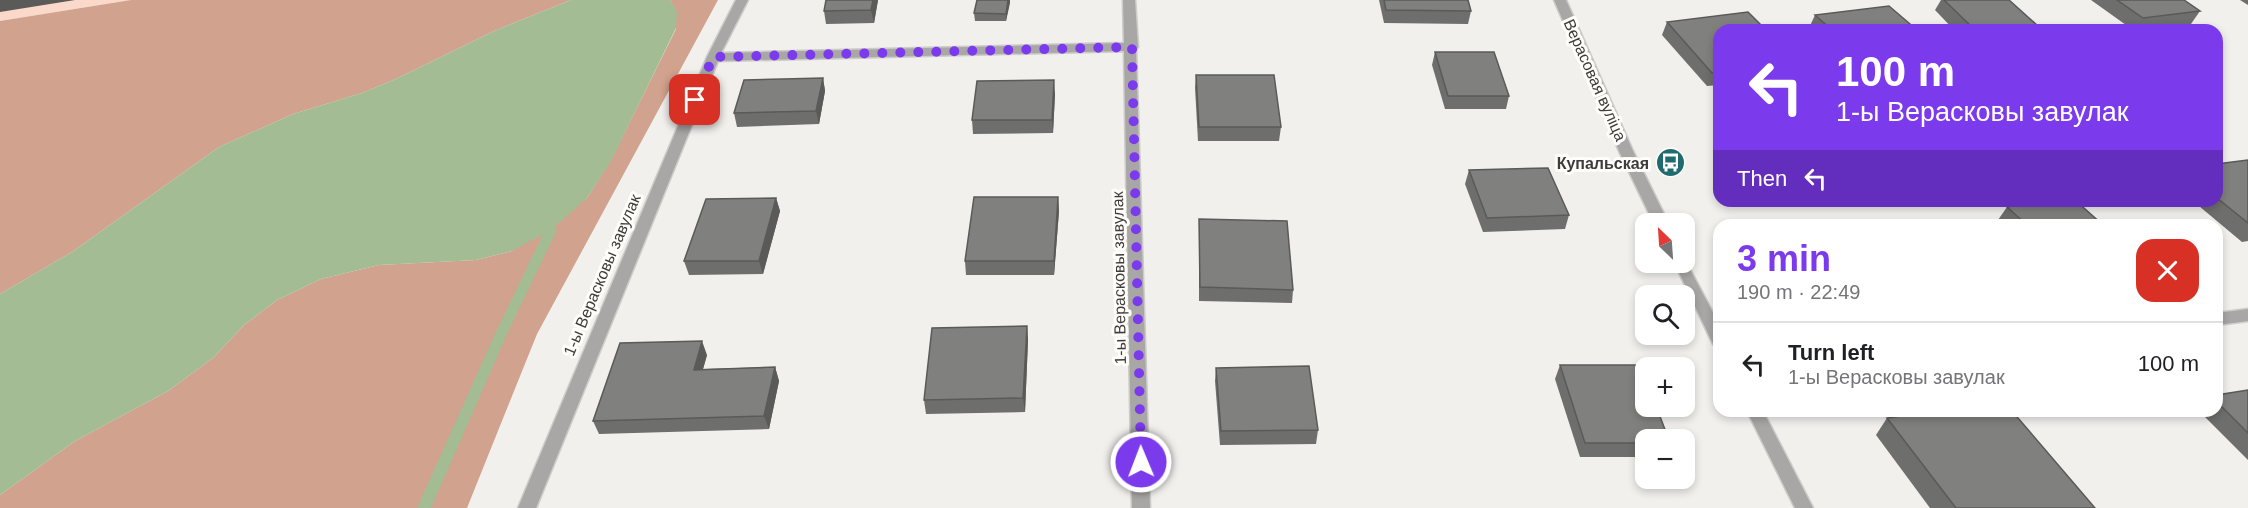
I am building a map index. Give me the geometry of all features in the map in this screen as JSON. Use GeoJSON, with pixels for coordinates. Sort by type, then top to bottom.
{"type":"FeatureCollection","features":[{"type":"Feature","properties":{"kind":"street","name":"1-ы Верасковы завулак"},"geometry":{"type":"LineString","coordinates":[[527,508],[552,442],[713,57],[742,0]]}},
{"type":"Feature","properties":{"kind":"street","name":"1-ы Верасковы завулак"},"geometry":{"type":"LineString","coordinates":[[1130,0],[1142,508]]}},
{"type":"Feature","properties":{"kind":"street","name":"Верасовая вуліца"},"geometry":{"type":"LineString","coordinates":[[1560,0],[1626,151],[1657,213]]}},
{"type":"Feature","properties":{"kind":"street"},"geometry":{"type":"LineString","coordinates":[[713,57],[1132,47]]}},
{"type":"Feature","properties":{"kind":"street"},"geometry":{"type":"LineString","coordinates":[[1686,273],[1713,328]]}},
{"type":"Feature","properties":{"kind":"street"},"geometry":{"type":"LineString","coordinates":[[2223,318],[2248,315]]}},
{"type":"Feature","properties":{"kind":"street"},"geometry":{"type":"LineString","coordinates":[[1758,417],[1804,508]]}},
{"type":"Feature","properties":{"kind":"shaded area"},"geometry":{"type":"Polygon","coordinates":[[[0,0],[131,0],[0,21],[0,0]]]}},
{"type":"Feature","properties":{"kind":"shaded area"},"geometry":{"type":"Polygon","coordinates":[[[131,0],[571,0],[494,31],[396,79],[362,93],[293,114],[219,147],[72,252],[0,294],[0,21],[131,0]]]}},
{"type":"Feature","properties":{"kind":"shaded area"},"geometry":{"type":"Polygon","coordinates":[[[571,0],[670,0],[677,11],[676,28],[611,161],[587,198],[551,230],[512,251],[476,260],[379,265],[321,279],[277,300],[244,325],[213,358],[168,391],[75,441],[0,495],[0,294],[72,252],[219,147],[293,114],[362,93],[396,79],[494,31],[571,0]]]}},
{"type":"Feature","properties":{"kind":"shaded area"},"geometry":{"type":"Polygon","coordinates":[[[670,0],[718,0],[537,334],[467,508],[0,508],[0,495],[75,441],[168,391],[213,358],[244,325],[277,300],[321,279],[379,265],[476,260],[512,251],[587,198],[611,160],[676,29],[676,11],[670,0]]]}},
{"type":"Feature","properties":{"kind":"building"},"geometry":{"type":"Polygon","coordinates":[[[826,0],[873,0],[871,10],[824,11],[826,0]]]}},
{"type":"Feature","properties":{"kind":"building"},"geometry":{"type":"Polygon","coordinates":[[[977,0],[1008,0],[1006,14],[974,13],[977,0]]]}},
{"type":"Feature","properties":{"kind":"building"},"geometry":{"type":"Polygon","coordinates":[[[1384,0],[1468,0],[1471,11],[1386,10],[1384,0]]]}},
{"type":"Feature","properties":{"kind":"building"},"geometry":{"type":"Polygon","coordinates":[[[1944,0],[2009,0],[2036,24],[1969,24],[1944,0]]]}},
{"type":"Feature","properties":{"kind":"building"},"geometry":{"type":"Polygon","coordinates":[[[2117,0],[2184,0],[2200,11],[2143,18],[2117,0]]]}},
{"type":"Feature","properties":{"kind":"building"},"geometry":{"type":"Polygon","coordinates":[[[1889,6],[1910,24],[1825,24],[1815,15],[1889,6]]]}},
{"type":"Feature","properties":{"kind":"building"},"geometry":{"type":"Polygon","coordinates":[[[1748,12],[1760,24],[1713,24],[1712,73],[1667,22],[1748,12]]]}},
{"type":"Feature","properties":{"kind":"building"},"geometry":{"type":"Polygon","coordinates":[[[1435,52],[1494,52],[1509,96],[1448,96],[1435,52]]]}},
{"type":"Feature","properties":{"kind":"building"},"geometry":{"type":"Polygon","coordinates":[[[1196,75],[1274,75],[1281,127],[1199,127],[1196,75]]]}},
{"type":"Feature","properties":{"kind":"building"},"geometry":{"type":"Polygon","coordinates":[[[823,78],[816,111],[734,113],[744,80],[823,78]]]}},
{"type":"Feature","properties":{"kind":"building"},"geometry":{"type":"Polygon","coordinates":[[[1054,80],[1052,120],[972,120],[977,81],[1054,80]]]}},
{"type":"Feature","properties":{"kind":"building"},"geometry":{"type":"Polygon","coordinates":[[[2248,160],[2248,223],[2223,203],[2223,163],[2248,160]]]}},
{"type":"Feature","properties":{"kind":"building"},"geometry":{"type":"Polygon","coordinates":[[[1548,168],[1569,215],[1487,218],[1469,170],[1548,168]]]}},
{"type":"Feature","properties":{"kind":"building"},"geometry":{"type":"Polygon","coordinates":[[[974,197],[1058,197],[1054,261],[965,261],[974,197]]]}},
{"type":"Feature","properties":{"kind":"building"},"geometry":{"type":"Polygon","coordinates":[[[776,198],[759,261],[684,261],[706,199],[776,198]]]}},
{"type":"Feature","properties":{"kind":"building"},"geometry":{"type":"Polygon","coordinates":[[[2007,207],[2083,207],[2096,219],[2020,219],[2007,207]]]}},
{"type":"Feature","properties":{"kind":"building"},"geometry":{"type":"Polygon","coordinates":[[[1199,219],[1287,221],[1293,290],[1200,287],[1199,219]]]}},
{"type":"Feature","properties":{"kind":"building"},"geometry":{"type":"Polygon","coordinates":[[[1027,326],[1023,398],[924,400],[932,328],[1027,326]]]}},
{"type":"Feature","properties":{"kind":"building"},"geometry":{"type":"Polygon","coordinates":[[[702,341],[694,370],[775,367],[764,416],[593,421],[620,343],[702,341]]]}},
{"type":"Feature","properties":{"kind":"building"},"geometry":{"type":"Polygon","coordinates":[[[1560,365],[1635,365],[1635,417],[1660,417],[1665,429],[1635,429],[1635,443],[1585,443],[1560,365]]]}},
{"type":"Feature","properties":{"kind":"building"},"geometry":{"type":"Polygon","coordinates":[[[1309,366],[1318,430],[1221,431],[1216,368],[1309,366]]]}},
{"type":"Feature","properties":{"kind":"building"},"geometry":{"type":"Polygon","coordinates":[[[2248,390],[2248,433],[2223,408],[2223,394],[2248,390]]]}},
{"type":"Feature","properties":{"kind":"building"},"geometry":{"type":"Polygon","coordinates":[[[2017,417],[2095,508],[1956,508],[1887,418],[2017,417]]]}},
{"type":"Feature","properties":{"kind":"waterway"},"geometry":{"type":"LineString","coordinates":[[424,508],[501,334],[551,230]]}},
{"type":"Feature","properties":{"kind":"place","name":"Купальская"},"geometry":{"type":"Point","coordinates":[1670,163]}},
{"type":"Feature","properties":{"kind":"route"},"geometry":{"type":"LineString","coordinates":[[695,100],[713,57],[1132,47],[1141,462]]}}]}
